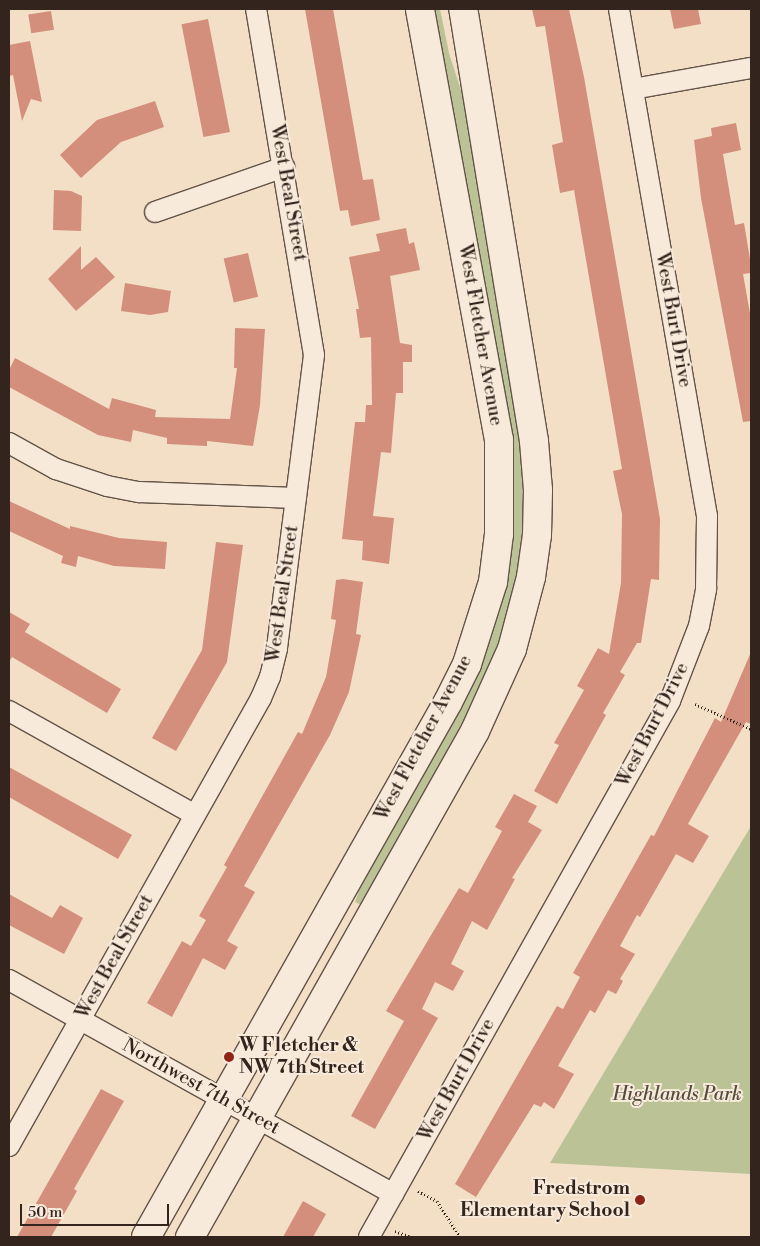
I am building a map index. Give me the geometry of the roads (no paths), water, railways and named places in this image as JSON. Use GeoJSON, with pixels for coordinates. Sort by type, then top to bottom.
{"type":"FeatureCollection","features":[{"type":"Feature","properties":{"kind":"main road","name":"West Fletcher Avenue"},"geometry":{"type":"LineString","coordinates":[[146,1237],[448,702],[467,664],[493,582],[499,534],[499,440],[420,9]]}},
{"type":"Feature","properties":{"kind":"main road","name":"West Fletcher Avenue"},"geometry":{"type":"LineString","coordinates":[[190,1237],[497,689],[523,613],[531,577],[538,490],[534,441],[463,9]]}},
{"type":"Feature","properties":{"kind":"street","name":"West Beal Street"},"geometry":{"type":"LineString","coordinates":[[9,1146],[195,815],[270,677],[277,648],[313,346],[256,9]]}},
{"type":"Feature","properties":{"kind":"street","name":"West Burt Drive"},"geometry":{"type":"LineString","coordinates":[[369,1237],[670,700],[699,626],[708,560],[707,516],[619,9]]}},
{"type":"Feature","properties":{"kind":"street"},"geometry":{"type":"LineString","coordinates":[[633,89],[751,68]]}},
{"type":"Feature","properties":{"kind":"street"},"geometry":{"type":"LineString","coordinates":[[155,212],[284,167]]}},
{"type":"Feature","properties":{"kind":"street"},"geometry":{"type":"LineString","coordinates":[[9,443],[56,469],[107,486],[139,492],[296,498]]}},
{"type":"Feature","properties":{"kind":"street"},"geometry":{"type":"LineString","coordinates":[[9,711],[195,815]]}},
{"type":"Feature","properties":{"kind":"street","name":"Northwest 7th Street"},"geometry":{"type":"LineString","coordinates":[[9,980],[223,1099],[398,1186]]}},
{"type":"Feature","properties":{"kind":"place","name":"W Fletcher & NW 7th Street"},"geometry":{"type":"Point","coordinates":[229,1057]}},
{"type":"Feature","properties":{"kind":"place","name":"Fredstrom Elementary School"},"geometry":{"type":"Point","coordinates":[640,1200]}},
{"type":"Feature","properties":{"kind":"park label","name":"Highlands Park"},"geometry":{"type":"Point","coordinates":[677,1095]}}]}
